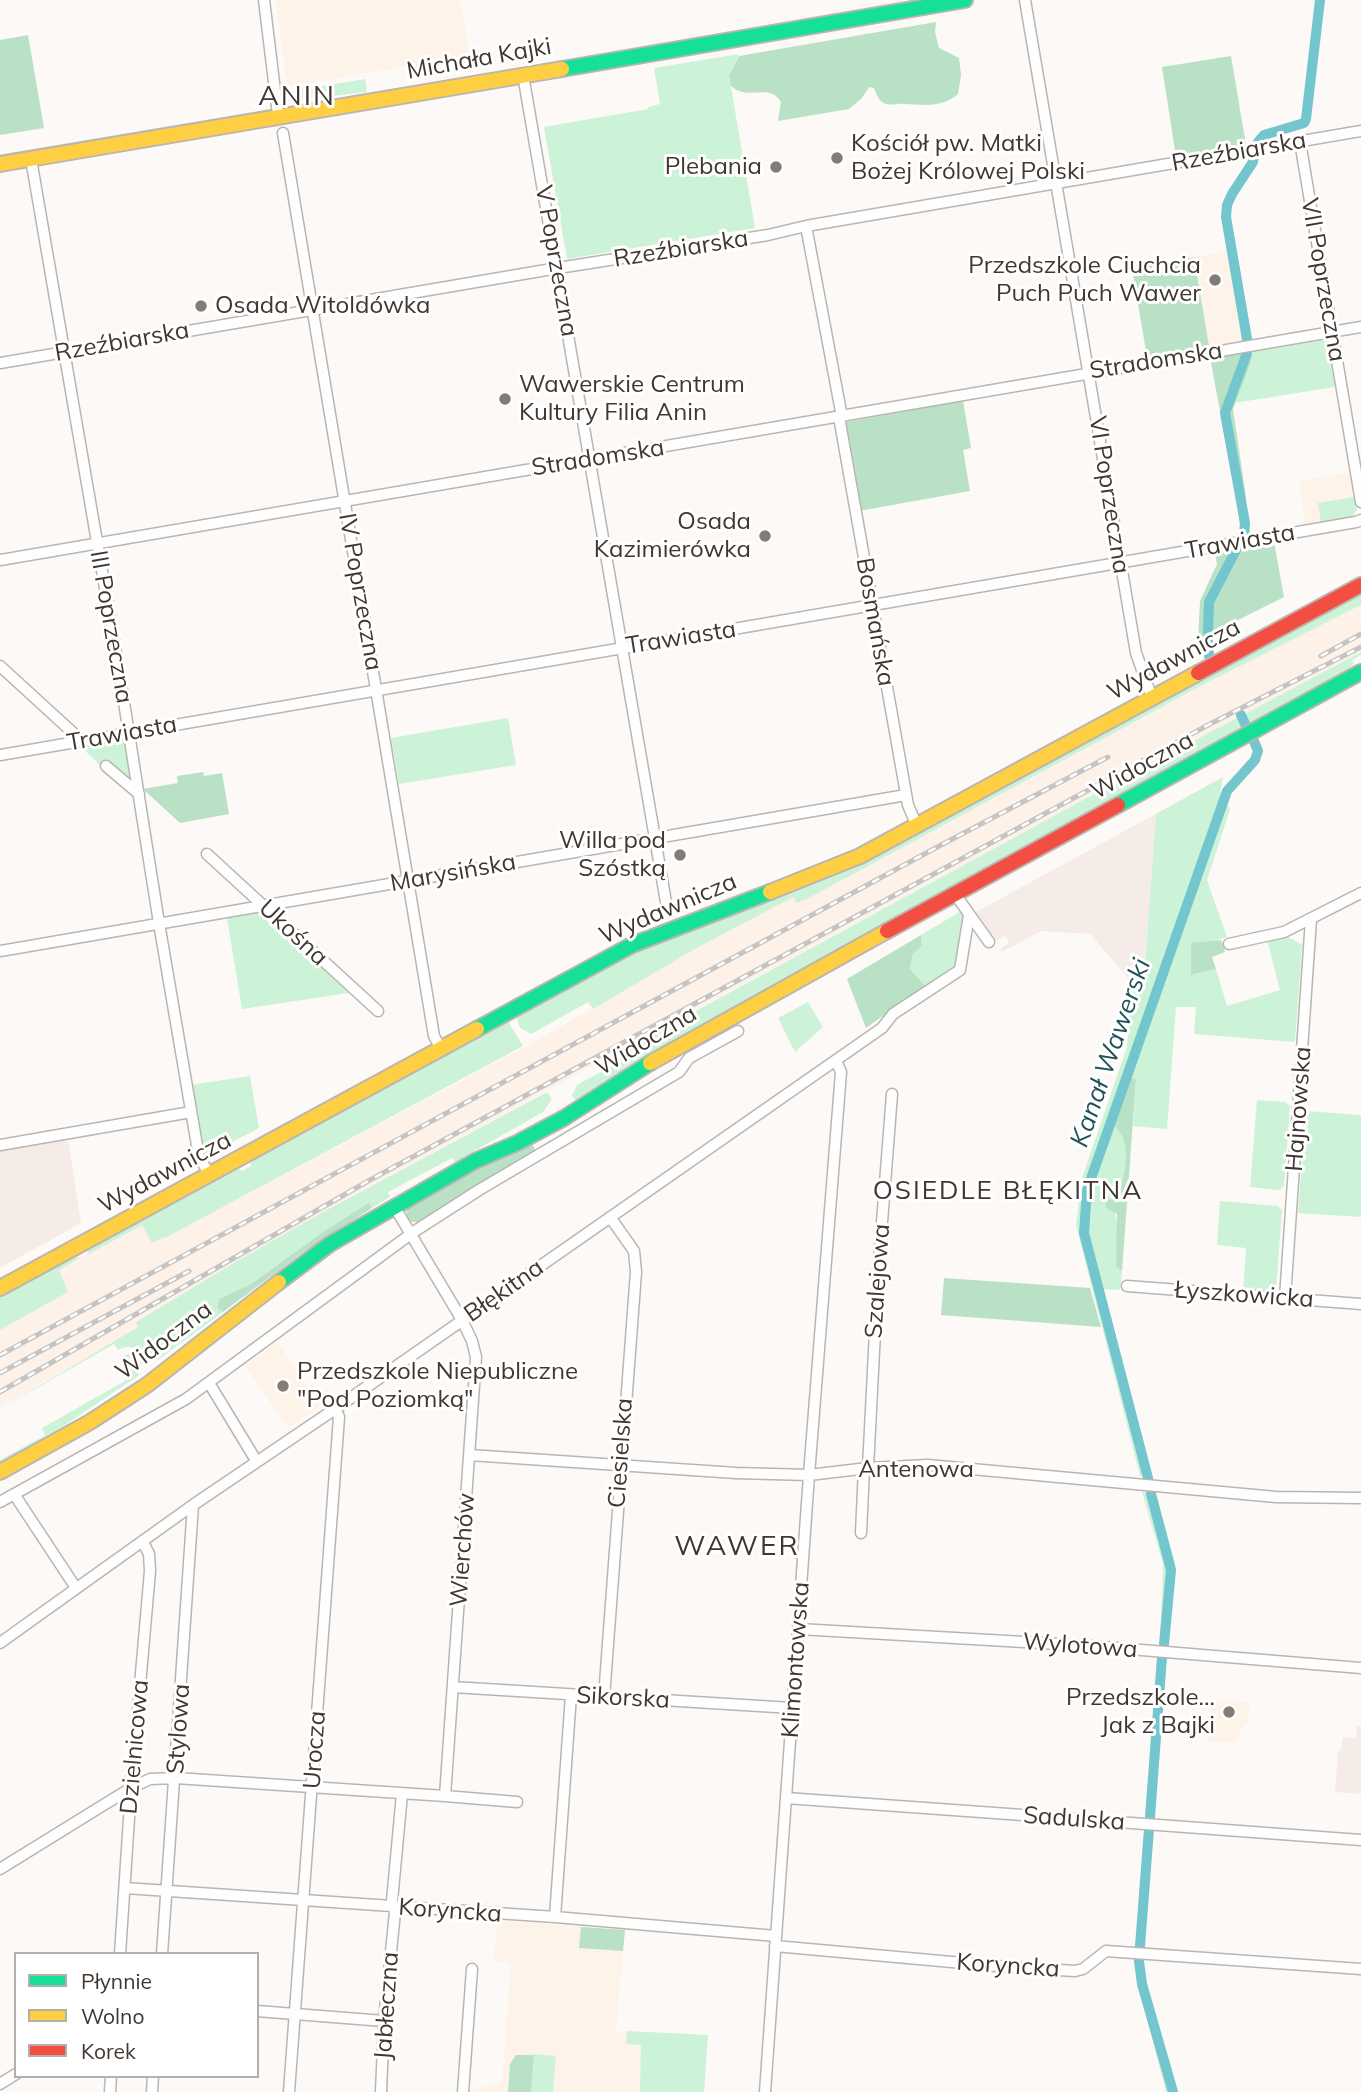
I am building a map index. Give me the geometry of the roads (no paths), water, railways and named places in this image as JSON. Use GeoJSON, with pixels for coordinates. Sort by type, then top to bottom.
{"type":"FeatureCollection","features":[{"type":"Feature","properties":{"kind":"main road","name":"Michała Kajki"},"geometry":{"type":"LineString","coordinates":[[0,164],[523,75],[901,5],[965,0]]}},
{"type":"Feature","properties":{"kind":"main road","name":"Wydawnicza"},"geometry":{"type":"LineString","coordinates":[[0,1288],[632,945],[674,926],[831,868],[917,826],[1361,585]]}},
{"type":"Feature","properties":{"kind":"main road","name":"Widoczna"},"geometry":{"type":"LineString","coordinates":[[0,1472],[90,1422],[138,1391],[330,1244],[394,1206],[475,1161],[564,1118],[627,1076],[1361,673]]}},
{"type":"Feature","properties":{"kind":"street"},"geometry":{"type":"LineString","coordinates":[[264,0],[278,115]]}},
{"type":"Feature","properties":{"kind":"street","name":"VI Poprzeczna"},"geometry":{"type":"LineString","coordinates":[[1025,0],[1136,653],[1152,698]]}},
{"type":"Feature","properties":{"kind":"street","name":"V Poprzeczna"},"geometry":{"type":"LineString","coordinates":[[523,75],[666,902]]}},
{"type":"Feature","properties":{"kind":"street","name":"Rzeźbiarska"},"geometry":{"type":"LineString","coordinates":[[0,363],[768,235],[806,226],[1361,131]]}},
{"type":"Feature","properties":{"kind":"street","name":"IV Poprzeczna"},"geometry":{"type":"LineString","coordinates":[[283,133],[407,881],[434,1036],[441,1049]]}},
{"type":"Feature","properties":{"kind":"street","name":"VII Poprzeczna"},"geometry":{"type":"LineString","coordinates":[[1300,142],[1361,502]]}},
{"type":"Feature","properties":{"kind":"street","name":"III Poprzeczna"},"geometry":{"type":"LineString","coordinates":[[31,159],[140,795],[191,1112],[199,1157],[210,1175]]}},
{"type":"Feature","properties":{"kind":"street","name":"Bosmańska"},"geometry":{"type":"LineString","coordinates":[[806,226],[906,795],[917,826]]}},
{"type":"Feature","properties":{"kind":"street","name":"Stradomska"},"geometry":{"type":"LineString","coordinates":[[0,560],[1361,327]]}},
{"type":"Feature","properties":{"kind":"street","name":"Trawiasta"},"geometry":{"type":"LineString","coordinates":[[0,755],[872,607],[1361,520]]}},
{"type":"Feature","properties":{"kind":"street"},"geometry":{"type":"LineString","coordinates":[[0,666],[82,741]]}},
{"type":"Feature","properties":{"kind":"street"},"geometry":{"type":"LineString","coordinates":[[106,766],[140,795]]}},
{"type":"Feature","properties":{"kind":"street","name":"Marysińska"},"geometry":{"type":"LineString","coordinates":[[0,951],[906,795]]}},
{"type":"Feature","properties":{"kind":"street","name":"Ukośna"},"geometry":{"type":"LineString","coordinates":[[207,854],[378,1011]]}},
{"type":"Feature","properties":{"kind":"street"},"geometry":{"type":"LineString","coordinates":[[1229,944],[1284,932],[1361,893]]}},
{"type":"Feature","properties":{"kind":"street"},"geometry":{"type":"LineString","coordinates":[[955,894],[989,942]]}},
{"type":"Feature","properties":{"kind":"street","name":"Błękitna"},"geometry":{"type":"LineString","coordinates":[[0,1643],[193,1504],[335,1409],[836,1061],[882,1028],[893,1014],[960,970],[970,915]]}},
{"type":"Feature","properties":{"kind":"street","name":"Hajnowska"},"geometry":{"type":"LineString","coordinates":[[1285,1298],[1311,919]]}},
{"type":"Feature","properties":{"kind":"street","name":"Widoczna"},"geometry":{"type":"LineString","coordinates":[[0,1502],[186,1399],[411,1233],[679,1072],[689,1058],[738,1031]]}},
{"type":"Feature","properties":{"kind":"street","name":"Klimontowska"},"geometry":{"type":"LineString","coordinates":[[765,2092],[841,1072],[836,1061]]}},
{"type":"Feature","properties":{"kind":"street","name":"Szalejowa"},"geometry":{"type":"LineString","coordinates":[[861,1533],[892,1094]]}},
{"type":"Feature","properties":{"kind":"street"},"geometry":{"type":"LineString","coordinates":[[0,1145],[191,1112]]}},
{"type":"Feature","properties":{"kind":"street","name":"Wierchów"},"geometry":{"type":"LineString","coordinates":[[394,1206],[462,1320],[476,1357],[444,1796]]}},
{"type":"Feature","properties":{"kind":"street","name":"Ciesielska"},"geometry":{"type":"LineString","coordinates":[[604,1697],[636,1261],[634,1251],[610,1217]]}},
{"type":"Feature","properties":{"kind":"street","name":"Łyszkowicka"},"geometry":{"type":"LineString","coordinates":[[1127,1286],[1361,1304]]}},
{"type":"Feature","properties":{"kind":"street"},"geometry":{"type":"LineString","coordinates":[[209,1383],[257,1462]]}},
{"type":"Feature","properties":{"kind":"street","name":"Urocza"},"geometry":{"type":"LineString","coordinates":[[289,2092],[340,1417],[335,1409]]}},
{"type":"Feature","properties":{"kind":"street","name":"Antenowa"},"geometry":{"type":"LineString","coordinates":[[470,1455],[809,1475],[866,1468],[938,1466],[1276,1497],[1361,1498]]}},
{"type":"Feature","properties":{"kind":"street"},"geometry":{"type":"LineString","coordinates":[[14,1494],[76,1588]]}},
{"type":"Feature","properties":{"kind":"street","name":"Stylowa"},"geometry":{"type":"LineString","coordinates":[[162,1952],[193,1504]]}},
{"type":"Feature","properties":{"kind":"street","name":"Dzielnicowa"},"geometry":{"type":"LineString","coordinates":[[120,1952],[150,1571],[149,1553],[143,1542]]}},
{"type":"Feature","properties":{"kind":"street","name":"Wylotowa"},"geometry":{"type":"LineString","coordinates":[[799,1629],[1093,1646],[1361,1668]]}},
{"type":"Feature","properties":{"kind":"street","name":"Sikorska"},"geometry":{"type":"LineString","coordinates":[[453,1688],[792,1708]]}},
{"type":"Feature","properties":{"kind":"street"},"geometry":{"type":"LineString","coordinates":[[555,1917],[571,1695]]}},
{"type":"Feature","properties":{"kind":"street"},"geometry":{"type":"LineString","coordinates":[[0,1870],[131,1788],[150,1779],[176,1778],[517,1802]]}},
{"type":"Feature","properties":{"kind":"street","name":"Jabłeczna"},"geometry":{"type":"LineString","coordinates":[[381,2092],[402,1794]]}},
{"type":"Feature","properties":{"kind":"street","name":"Sadulska"},"geometry":{"type":"LineString","coordinates":[[786,1798],[1172,1824],[1361,1840]]}},
{"type":"Feature","properties":{"kind":"street","name":"Koryncka"},"geometry":{"type":"LineString","coordinates":[[125,1888],[555,1917],[1007,1967],[1075,1971],[1083,1969],[1106,1951],[1361,1969]]}},
{"type":"Feature","properties":{"kind":"street"},"geometry":{"type":"LineString","coordinates":[[463,2092],[472,1969]]}},
{"type":"Feature","properties":{"kind":"street"},"geometry":{"type":"LineString","coordinates":[[259,2011],[384,2021]]}},
{"type":"Feature","properties":{"kind":"waterway","name":"Kanał Wawerski"},"geometry":{"type":"LineString","coordinates":[[1258,142],[1264,135],[1304,123],[1306,119],[1320,0]]}},
{"type":"Feature","properties":{"kind":"waterway","name":"Kanał Wawerski"},"geometry":{"type":"LineString","coordinates":[[1247,339],[1226,217],[1232,194],[1253,162],[1254,156]]}},
{"type":"Feature","properties":{"kind":"waterway","name":"Kanał Wawerski"},"geometry":{"type":"LineString","coordinates":[[1244,535],[1245,523],[1225,413],[1247,353]]}},
{"type":"Feature","properties":{"kind":"waterway","name":"Kanał Wawerski"},"geometry":{"type":"LineString","coordinates":[[1208,634],[1209,602],[1236,550]]}},
{"type":"Feature","properties":{"kind":"waterway","name":"Kanał Wawerski"},"geometry":{"type":"LineString","coordinates":[[1208,642],[1209,656]]}},
{"type":"Feature","properties":{"kind":"waterway","name":"Kanał Wawerski"},"geometry":{"type":"LineString","coordinates":[[1241,715],[1246,726]]}},
{"type":"Feature","properties":{"kind":"waterway","name":"Kanał Wawerski"},"geometry":{"type":"LineString","coordinates":[[1148,1478],[1084,1233],[1087,1190],[1227,791],[1255,760],[1258,751],[1253,739]]}},
{"type":"Feature","properties":{"kind":"waterway","name":"Kanał Wawerski"},"geometry":{"type":"LineString","coordinates":[[1151,1494],[1171,1570],[1164,1644]]}},
{"type":"Feature","properties":{"kind":"waterway","name":"Kanał Wawerski"},"geometry":{"type":"LineString","coordinates":[[1150,1817],[1162,1657]]}},
{"type":"Feature","properties":{"kind":"waterway","name":"Kanał Wawerski"},"geometry":{"type":"LineString","coordinates":[[1140,1946],[1149,1829]]}},
{"type":"Feature","properties":{"kind":"waterway","name":"Kanał Wawerski"},"geometry":{"type":"LineString","coordinates":[[1139,1961],[1142,1984],[1173,2092]]}},
{"type":"Feature","properties":{"kind":"railway"},"geometry":{"type":"LineString","coordinates":[[1321,656],[1361,634]]}},
{"type":"Feature","properties":{"kind":"railway"},"geometry":{"type":"LineString","coordinates":[[0,1392],[370,1180],[1210,724],[1361,647]]}},
{"type":"Feature","properties":{"kind":"railway"},"geometry":{"type":"LineString","coordinates":[[0,1355],[1108,757]]}},
{"type":"Feature","properties":{"kind":"railway"},"geometry":{"type":"LineString","coordinates":[[0,1373],[189,1271]]}},
{"type":"Feature","properties":{"kind":"place","name":"Kościół pw. Matki Bożej Królowej Polski"},"geometry":{"type":"Point","coordinates":[837,158]}},
{"type":"Feature","properties":{"kind":"place","name":"Plebania"},"geometry":{"type":"Point","coordinates":[776,167]}},
{"type":"Feature","properties":{"kind":"place","name":"Przedszkole Ciuchcia Puch Puch Wawer"},"geometry":{"type":"Point","coordinates":[1215,280]}},
{"type":"Feature","properties":{"kind":"place","name":"Osada Witoldówka"},"geometry":{"type":"Point","coordinates":[201,306]}},
{"type":"Feature","properties":{"kind":"place","name":"Wawerskie Centrum Kultury Filia Anin"},"geometry":{"type":"Point","coordinates":[505,399]}},
{"type":"Feature","properties":{"kind":"place","name":"Osada Kazimierówka"},"geometry":{"type":"Point","coordinates":[765,536]}},
{"type":"Feature","properties":{"kind":"place","name":"Willa pod Szóstką"},"geometry":{"type":"Point","coordinates":[680,855]}},
{"type":"Feature","properties":{"kind":"place","name":"Przedszkole Niepubliczne \"Pod Poziomką\""},"geometry":{"type":"Point","coordinates":[283,1386]}},
{"type":"Feature","properties":{"kind":"place","name":"Przedszkole... Jak z Bajki"},"geometry":{"type":"Point","coordinates":[1229,1712]}},
{"type":"Feature","properties":{"kind":"district","name":"ANIN"},"geometry":{"type":"Point","coordinates":[297,97]}},
{"type":"Feature","properties":{"kind":"district","name":"OSIEDLE BŁĘKITNA"},"geometry":{"type":"Point","coordinates":[1008,1191]}},
{"type":"Feature","properties":{"kind":"district","name":"WAWER"},"geometry":{"type":"Point","coordinates":[737,1547]}}]}
